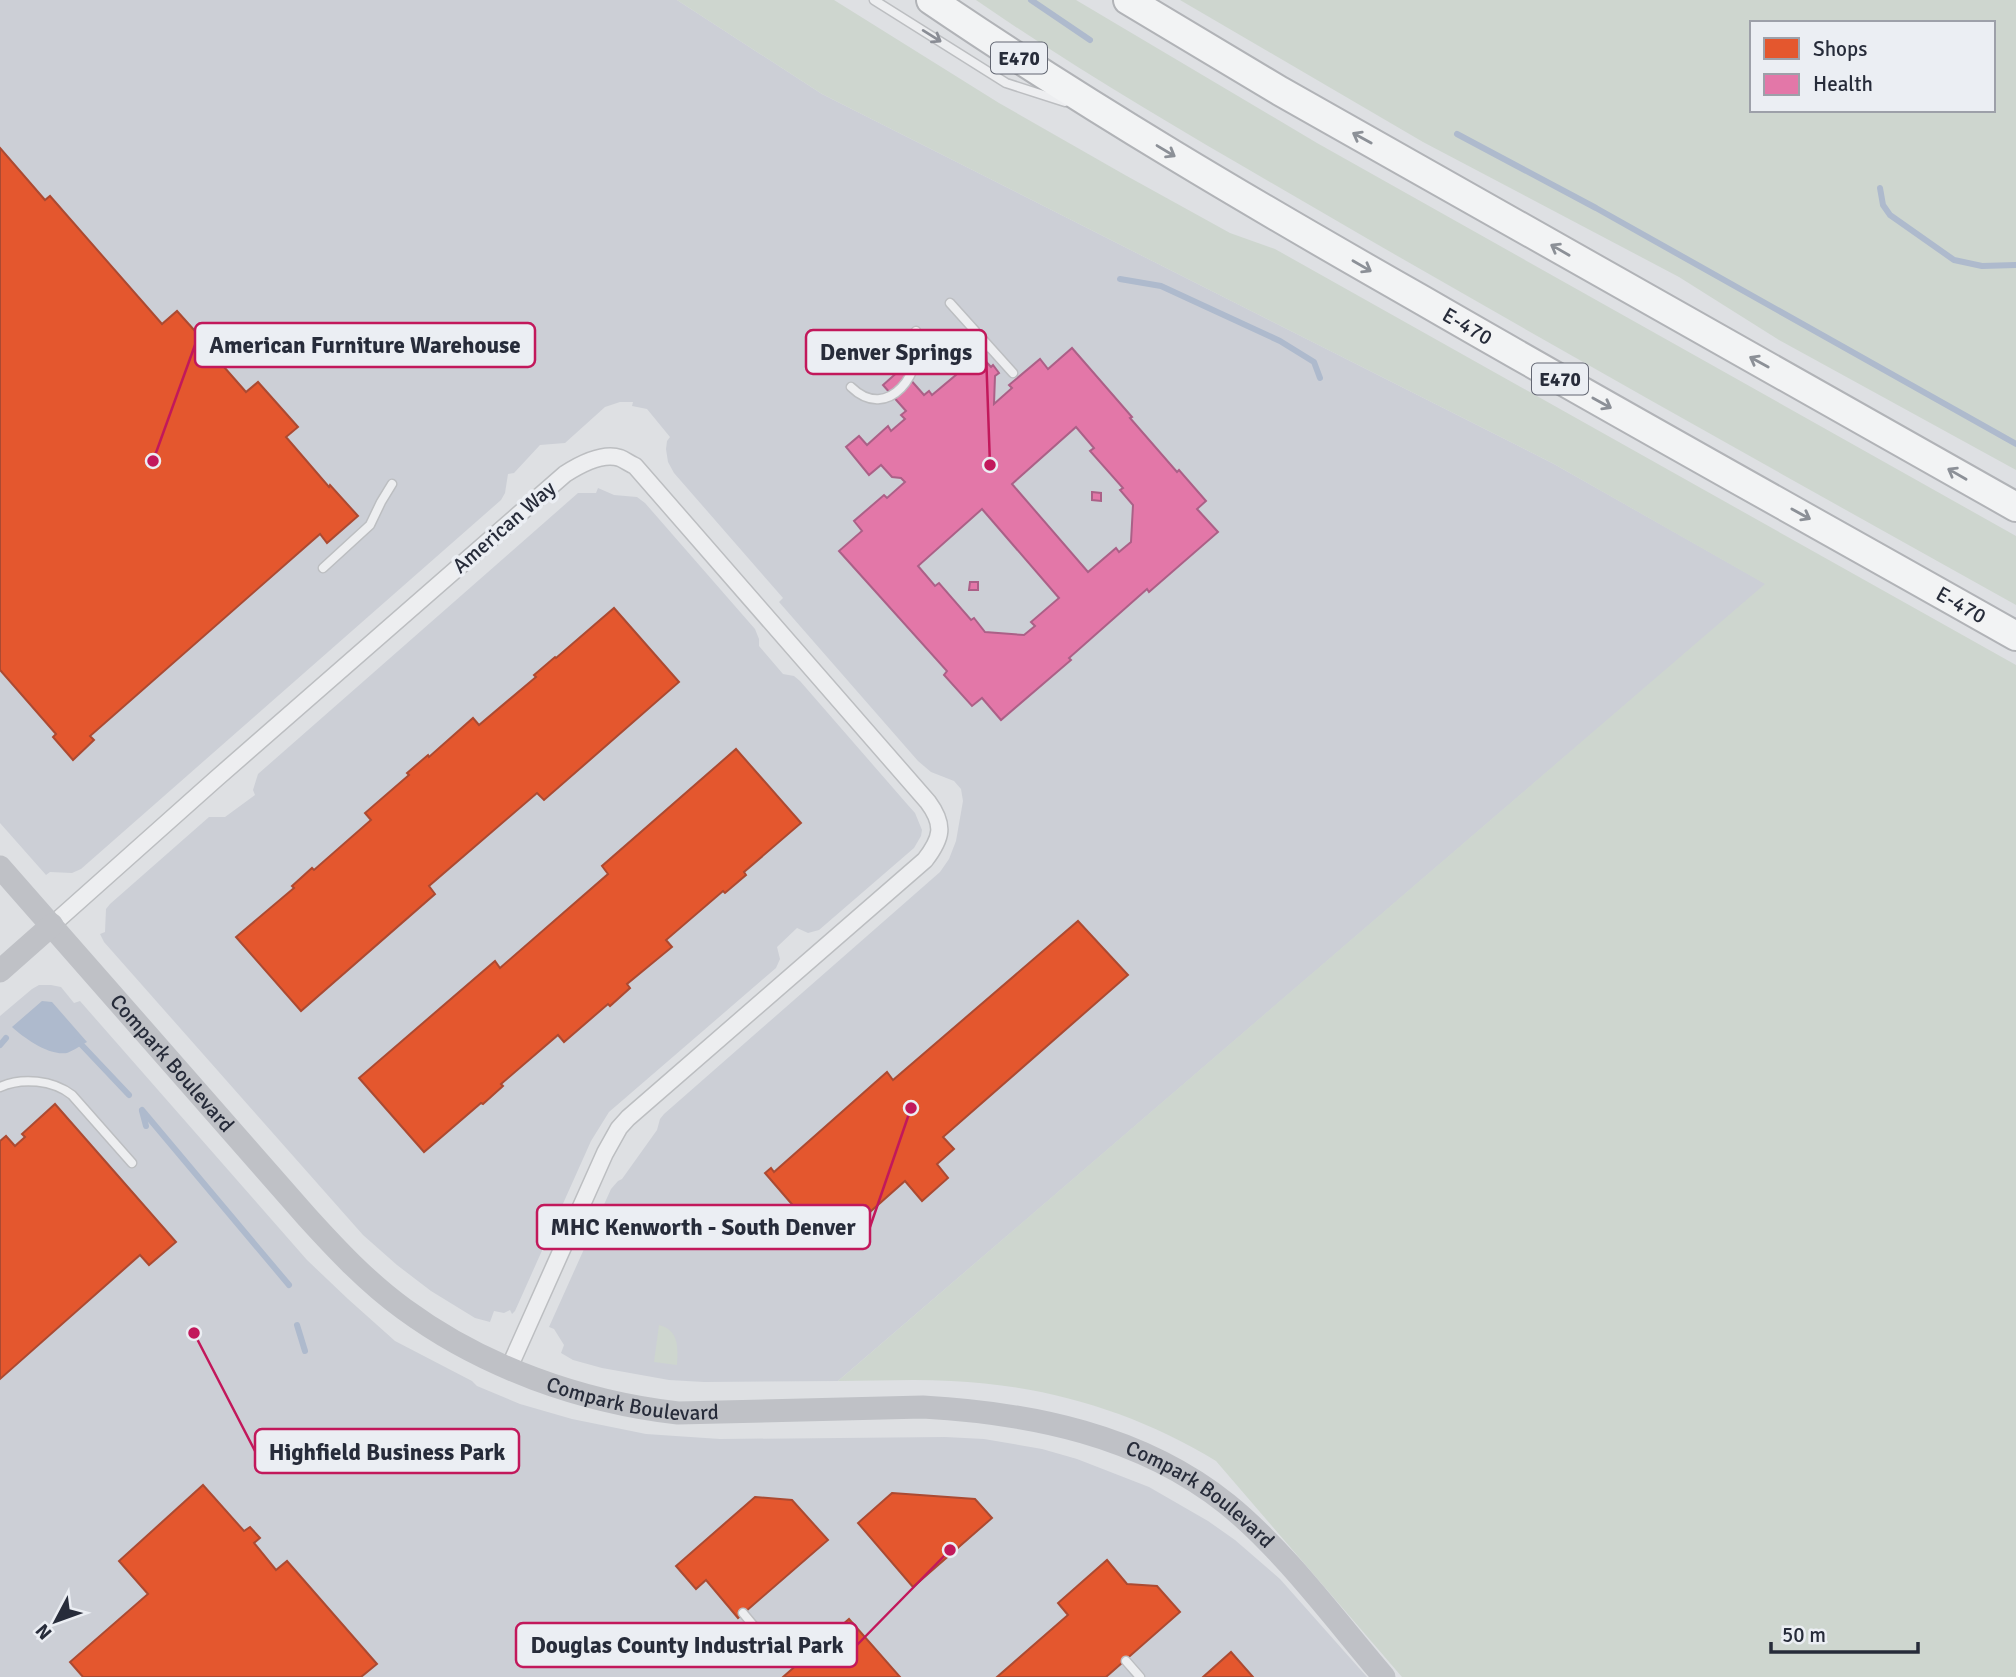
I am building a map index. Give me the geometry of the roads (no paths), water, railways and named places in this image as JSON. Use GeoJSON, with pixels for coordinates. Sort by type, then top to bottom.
{"type":"FeatureCollection","features":[{"type":"Feature","properties":{"kind":"highway","name":"E-470"},"geometry":{"type":"LineString","coordinates":[[931,0],[1108,115],[1279,218],[2016,636]]}},
{"type":"Feature","properties":{"kind":"highway"},"geometry":{"type":"LineString","coordinates":[[1128,0],[1280,91],[2016,507]]}},
{"type":"Feature","properties":{"kind":"street","name":"American Way"},"geometry":{"type":"LineString","coordinates":[[51,925],[570,471],[596,459],[617,457],[635,466],[928,802],[934,810],[940,829],[939,839],[925,860],[619,1128],[604,1153],[509,1368]]}},
{"type":"Feature","properties":{"kind":"street","name":"Compark Boulevard"},"geometry":{"type":"LineString","coordinates":[[0,867],[349,1262],[388,1297],[434,1330],[509,1368],[583,1394],[653,1410],[678,1413],[923,1407],[1009,1415],[1101,1437],[1180,1472],[1227,1505],[1275,1550],[1384,1677]]}},
{"type":"Feature","properties":{"kind":"street"},"geometry":{"type":"LineString","coordinates":[[0,971],[51,925]]}},
{"type":"Feature","properties":{"kind":"lane"},"geometry":{"type":"LineString","coordinates":[[874,0],[1006,83],[1108,115]]}},
{"type":"Feature","properties":{"kind":"lane"},"geometry":{"type":"LineString","coordinates":[[950,303],[1013,373]]}},
{"type":"Feature","properties":{"kind":"lane"},"geometry":{"type":"LineString","coordinates":[[852,387],[860,396],[875,400],[899,390],[909,380],[916,363],[919,344],[916,331]]}},
{"type":"Feature","properties":{"kind":"lane"},"geometry":{"type":"LineString","coordinates":[[323,568],[370,525],[392,484]]}},
{"type":"Feature","properties":{"kind":"lane"},"geometry":{"type":"LineString","coordinates":[[0,1087],[14,1083],[39,1082],[64,1089],[132,1163]]}},
{"type":"Feature","properties":{"kind":"lane"},"geometry":{"type":"LineString","coordinates":[[743,1614],[767,1642]]}},
{"type":"Feature","properties":{"kind":"lane"},"geometry":{"type":"LineString","coordinates":[[1126,1661],[1140,1677]]}},
{"type":"Feature","properties":{"kind":"water"},"geometry":{"type":"Polygon","coordinates":[[[42,1001],[52,1002],[87,1042],[67,1053],[52,1052],[30,1041],[12,1027],[42,1001]]]}},
{"type":"Feature","properties":{"kind":"waterway"},"geometry":{"type":"LineString","coordinates":[[1031,0],[1090,40]]}},
{"type":"Feature","properties":{"kind":"waterway"},"geometry":{"type":"LineString","coordinates":[[1457,134],[1596,208],[2016,444]]}},
{"type":"Feature","properties":{"kind":"waterway"},"geometry":{"type":"LineString","coordinates":[[1880,188],[1883,205],[1890,215],[1954,260],[1982,266],[2016,265]]}},
{"type":"Feature","properties":{"kind":"waterway"},"geometry":{"type":"LineString","coordinates":[[1120,279],[1161,286],[1280,341],[1314,362],[1320,378]]}},
{"type":"Feature","properties":{"kind":"waterway"},"geometry":{"type":"LineString","coordinates":[[0,1045],[6,1038]]}},
{"type":"Feature","properties":{"kind":"waterway"},"geometry":{"type":"LineString","coordinates":[[77,1040],[129,1095]]}},
{"type":"Feature","properties":{"kind":"waterway"},"geometry":{"type":"LineString","coordinates":[[142,1110],[289,1285]]}},
{"type":"Feature","properties":{"kind":"waterway"},"geometry":{"type":"LineString","coordinates":[[142,1111],[146,1126]]}},
{"type":"Feature","properties":{"kind":"waterway"},"geometry":{"type":"LineString","coordinates":[[297,1325],[305,1351]]}},
{"type":"Feature","properties":{"kind":"place","name":"American Furniture Warehouse"},"geometry":{"type":"Point","coordinates":[153,461]}},
{"type":"Feature","properties":{"kind":"place","name":"Denver Springs"},"geometry":{"type":"Point","coordinates":[990,465]}},
{"type":"Feature","properties":{"kind":"place","name":"MHC Kenworth - South Denver"},"geometry":{"type":"Point","coordinates":[911,1108]}},
{"type":"Feature","properties":{"kind":"place","name":"Highfield Business Park"},"geometry":{"type":"Point","coordinates":[194,1333]}},
{"type":"Feature","properties":{"kind":"place","name":"Douglas County Industrial Park"},"geometry":{"type":"Point","coordinates":[950,1550]}}]}
